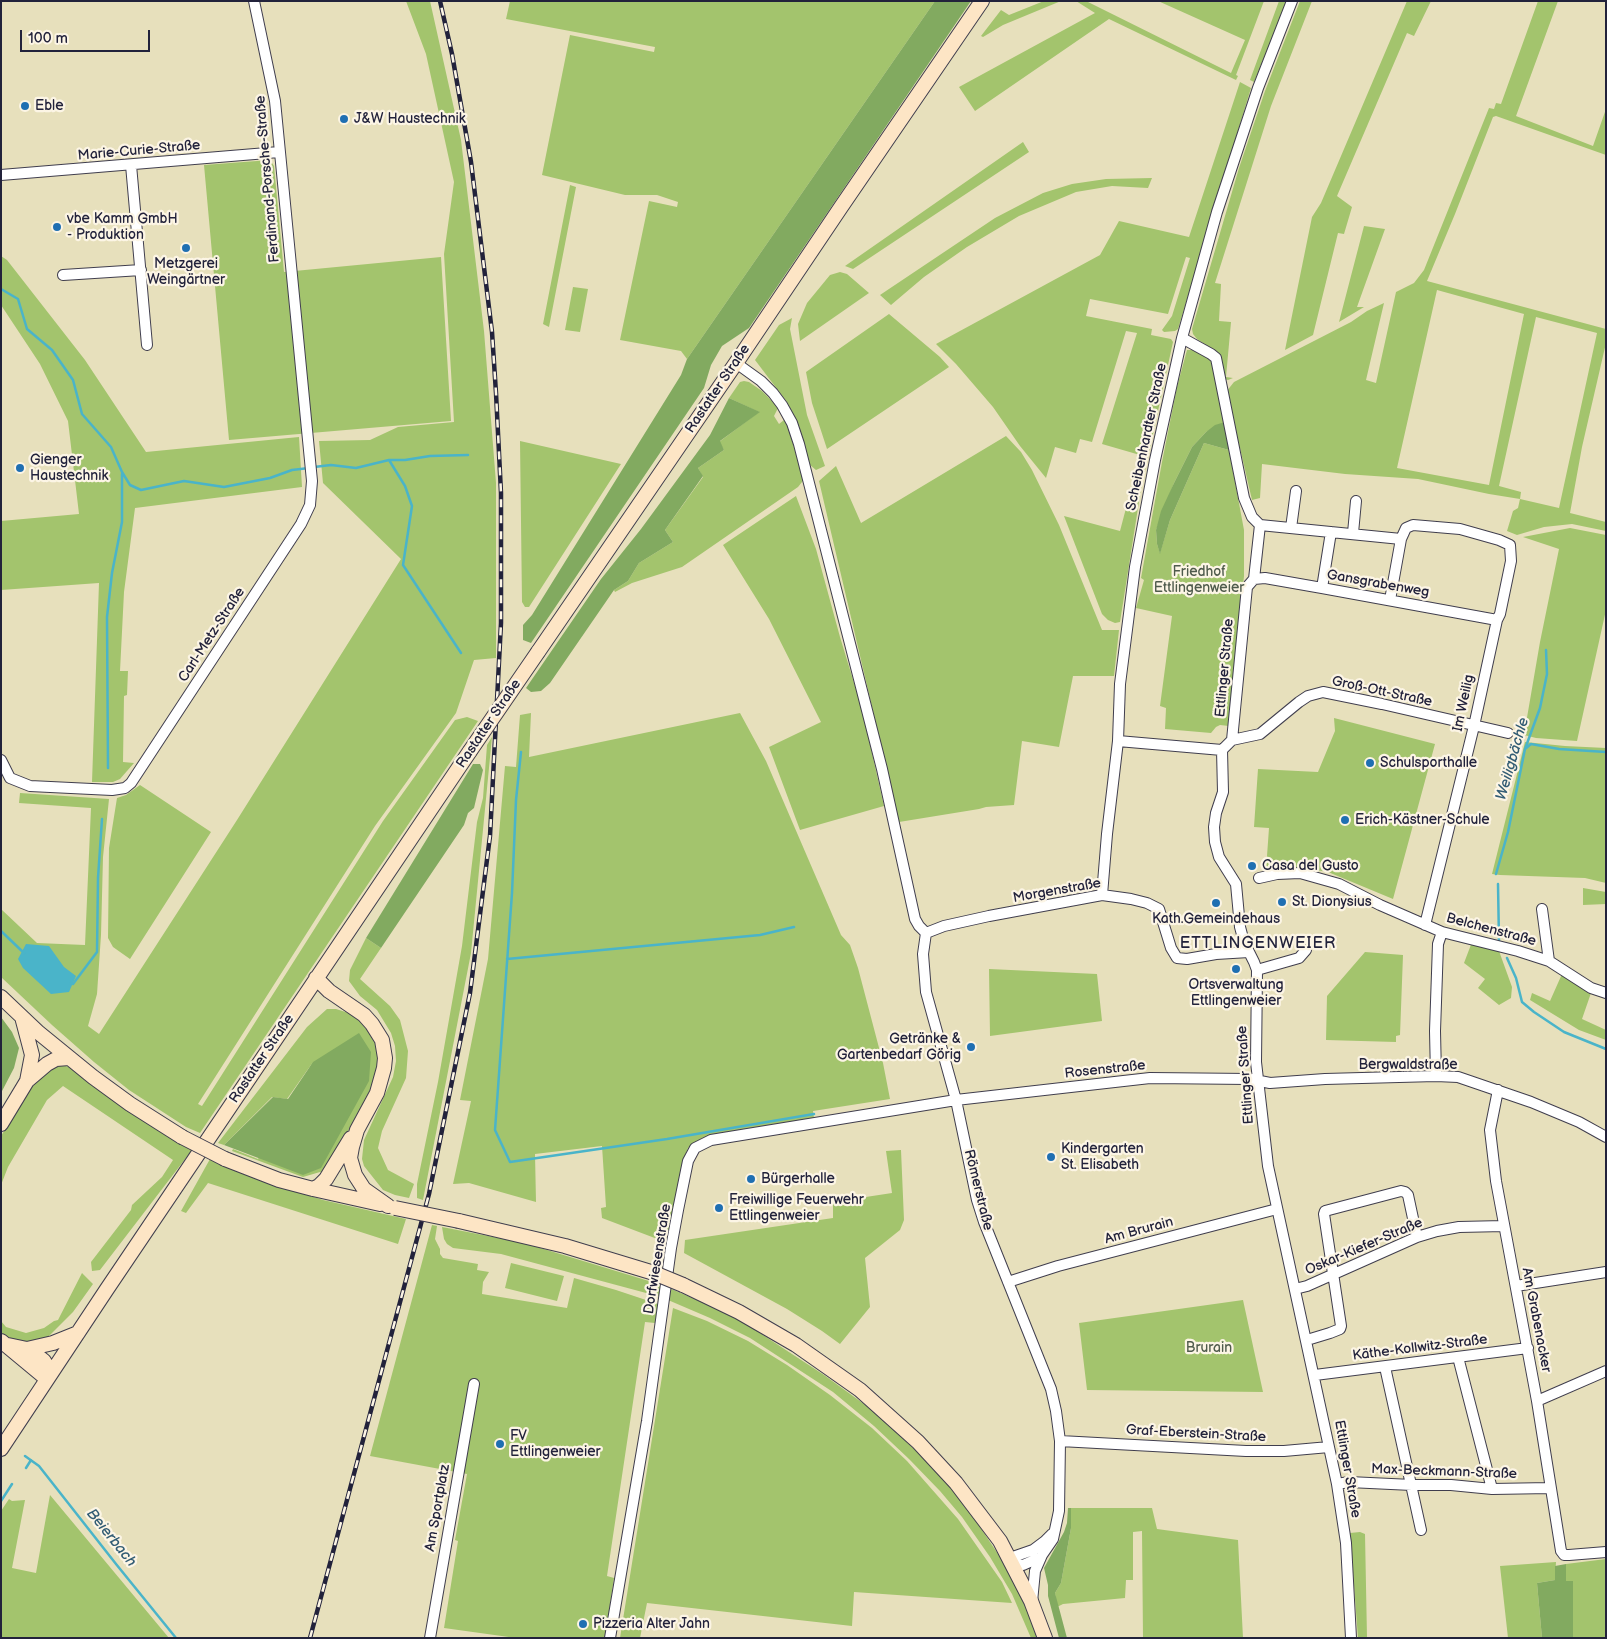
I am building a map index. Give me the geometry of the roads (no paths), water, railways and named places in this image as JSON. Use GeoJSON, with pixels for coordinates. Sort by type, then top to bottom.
{"type":"FeatureCollection","features":[{"type":"Feature","properties":{"kind":"main road","name":"Rastatter Straße"},"geometry":{"type":"LineString","coordinates":[[1,1449],[316,978],[982,1]]}},
{"type":"Feature","properties":{"kind":"main road"},"geometry":{"type":"LineString","coordinates":[[316,978],[329,991],[364,1015],[382,1040],[385,1058],[384,1068],[377,1093],[358,1130],[350,1158],[356,1176],[364,1189],[391,1207]]}},
{"type":"Feature","properties":{"kind":"main road","name":"Römerstraße"},"geometry":{"type":"LineString","coordinates":[[1,997],[22,1018],[69,1058],[130,1104],[182,1137],[225,1159],[278,1180],[566,1246],[654,1273],[683,1285],[758,1322],[796,1345],[836,1372],[902,1427],[954,1480],[988,1525],[1011,1561],[1045,1638]]}},
{"type":"Feature","properties":{"kind":"main road"},"geometry":{"type":"LineString","coordinates":[[22,1018],[32,1055],[27,1081]]}},
{"type":"Feature","properties":{"kind":"main road"},"geometry":{"type":"LineString","coordinates":[[1,1124],[27,1081],[56,1059],[69,1058]]}},
{"type":"Feature","properties":{"kind":"main road"},"geometry":{"type":"LineString","coordinates":[[313,1189],[326,1179],[345,1146],[358,1130]]}},
{"type":"Feature","properties":{"kind":"main road"},"geometry":{"type":"LineString","coordinates":[[27,1349],[46,1345],[78,1333]]}},
{"type":"Feature","properties":{"kind":"main road"},"geometry":{"type":"LineString","coordinates":[[3,1343],[27,1349],[44,1361],[49,1376]]}},
{"type":"Feature","properties":{"kind":"main road"},"geometry":{"type":"LineString","coordinates":[[3,1343],[49,1376]]}},
{"type":"Feature","properties":{"kind":"street","name":"Ferdinand-Porsche-Straße"},"geometry":{"type":"LineString","coordinates":[[254,1],[274,88],[300,356]]}},
{"type":"Feature","properties":{"kind":"street","name":"Scheibenhardter Straße"},"geometry":{"type":"LineString","coordinates":[[1102,895],[1118,742],[1120,684],[1136,567],[1154,460],[1182,338],[1217,212],[1258,88],[1292,1]]}},
{"type":"Feature","properties":{"kind":"street","name":"Marie-Curie-Straße"},"geometry":{"type":"LineString","coordinates":[[1,176],[279,152]]}},
{"type":"Feature","properties":{"kind":"street"},"geometry":{"type":"LineString","coordinates":[[131,165],[147,345]]}},
{"type":"Feature","properties":{"kind":"street"},"geometry":{"type":"LineString","coordinates":[[64,275],[141,270]]}},
{"type":"Feature","properties":{"kind":"street"},"geometry":{"type":"LineString","coordinates":[[1182,338],[1216,358],[1244,498],[1252,517],[1260,525],[1401,539],[1390,600]]}},
{"type":"Feature","properties":{"kind":"street","name":"Carl-Metz-Straße"},"geometry":{"type":"LineString","coordinates":[[1,760],[10,778],[30,786],[112,790],[125,788],[131,783],[307,514],[312,498],[300,356]]}},
{"type":"Feature","properties":{"kind":"street"},"geometry":{"type":"LineString","coordinates":[[736,363],[761,380],[782,405],[792,423],[828,555],[882,769],[915,919],[918,926],[926,933]]}},
{"type":"Feature","properties":{"kind":"street"},"geometry":{"type":"LineString","coordinates":[[1291,528],[1296,491]]}},
{"type":"Feature","properties":{"kind":"street"},"geometry":{"type":"LineString","coordinates":[[1353,533],[1356,501]]}},
{"type":"Feature","properties":{"kind":"street","name":"Ettlinger Straße"},"geometry":{"type":"LineString","coordinates":[[1232,740],[1247,586],[1254,579],[1260,525]]}},
{"type":"Feature","properties":{"kind":"street","name":"Im Weilig"},"geometry":{"type":"LineString","coordinates":[[1401,539],[1406,528],[1413,525],[1460,529],[1510,545],[1511,561],[1474,726],[1425,925]]}},
{"type":"Feature","properties":{"kind":"street"},"geometry":{"type":"LineString","coordinates":[[1322,588],[1331,532]]}},
{"type":"Feature","properties":{"kind":"street","name":"Gansgrabenweg"},"geometry":{"type":"LineString","coordinates":[[1254,579],[1264,578],[1497,620]]}},
{"type":"Feature","properties":{"kind":"street","name":"Groß-Ott-Straße"},"geometry":{"type":"LineString","coordinates":[[1232,740],[1260,734],[1308,696],[1323,692],[1508,733]]}},
{"type":"Feature","properties":{"kind":"street"},"geometry":{"type":"LineString","coordinates":[[1118,742],[1222,750],[1232,740]]}},
{"type":"Feature","properties":{"kind":"street","name":"Ettlinger Straße"},"geometry":{"type":"LineString","coordinates":[[1222,750],[1223,792],[1216,814],[1214,827],[1215,842],[1220,856],[1236,884],[1240,927],[1257,970],[1256,1062],[1268,1166],[1315,1375],[1337,1484],[1346,1543],[1351,1638]]}},
{"type":"Feature","properties":{"kind":"street","name":"Belchenstraße"},"geometry":{"type":"LineString","coordinates":[[1259,878],[1277,874],[1300,873],[1339,884],[1380,906],[1442,932],[1518,951],[1549,962],[1591,988],[1606,992]]}},
{"type":"Feature","properties":{"kind":"street","name":"Morgenstraße"},"geometry":{"type":"LineString","coordinates":[[926,933],[944,926],[989,916],[1102,895],[1132,898],[1159,909],[1171,948],[1178,958],[1249,952]]}},
{"type":"Feature","properties":{"kind":"street","name":"Belchenstraße"},"geometry":{"type":"LineString","coordinates":[[1542,909],[1549,962]]}},
{"type":"Feature","properties":{"kind":"street"},"geometry":{"type":"LineString","coordinates":[[1436,1076],[1434,1032],[1438,944],[1442,932]]}},
{"type":"Feature","properties":{"kind":"street","name":"Römerstraße"},"geometry":{"type":"LineString","coordinates":[[926,933],[923,954],[926,992],[956,1100],[984,1222],[1051,1389],[1060,1441],[1060,1490],[1056,1526],[1053,1539],[1041,1557],[1035,1571],[1032,1605]]}},
{"type":"Feature","properties":{"kind":"street"},"geometry":{"type":"LineString","coordinates":[[1257,970],[1299,958],[1306,950]]}},
{"type":"Feature","properties":{"kind":"street","name":"Bergwaldstraße"},"geometry":{"type":"LineString","coordinates":[[1258,1081],[1270,1083],[1325,1079],[1458,1077],[1555,1112],[1606,1137]]}},
{"type":"Feature","properties":{"kind":"street","name":"Rosenstraße"},"geometry":{"type":"LineString","coordinates":[[956,1100],[1150,1078],[1258,1081]]}},
{"type":"Feature","properties":{"kind":"street","name":"Am Grabenacker"},"geometry":{"type":"LineString","coordinates":[[1498,1090],[1490,1130],[1496,1181],[1538,1401],[1560,1551],[1564,1555],[1606,1552]]}},
{"type":"Feature","properties":{"kind":"street","name":"Dorfwiesenstraße"},"geometry":{"type":"LineString","coordinates":[[610,1638],[647,1421],[665,1303],[671,1248],[688,1161],[695,1148],[711,1140],[956,1100]]}},
{"type":"Feature","properties":{"kind":"street"},"geometry":{"type":"LineString","coordinates":[[1307,1340],[1335,1331],[1341,1326],[1325,1211],[1405,1192],[1408,1195],[1417,1237]]}},
{"type":"Feature","properties":{"kind":"street","name":"Am Brurain"},"geometry":{"type":"LineString","coordinates":[[1008,1282],[1058,1266],[1277,1209]]}},
{"type":"Feature","properties":{"kind":"street","name":"Oskar-Kiefer-Straße"},"geometry":{"type":"LineString","coordinates":[[1295,1289],[1306,1286],[1417,1237],[1458,1227],[1504,1226]]}},
{"type":"Feature","properties":{"kind":"street"},"geometry":{"type":"LineString","coordinates":[[1516,1286],[1606,1272]]}},
{"type":"Feature","properties":{"kind":"street","name":"Käthe-Kollwitz-Straße"},"geometry":{"type":"LineString","coordinates":[[1315,1375],[1528,1348]]}},
{"type":"Feature","properties":{"kind":"street"},"geometry":{"type":"LineString","coordinates":[[1458,1357],[1492,1489]]}},
{"type":"Feature","properties":{"kind":"street"},"geometry":{"type":"LineString","coordinates":[[1384,1367],[1421,1530]]}},
{"type":"Feature","properties":{"kind":"street"},"geometry":{"type":"LineString","coordinates":[[1538,1401],[1606,1371]]}},
{"type":"Feature","properties":{"kind":"street","name":"Am Sportplatz"},"geometry":{"type":"LineString","coordinates":[[430,1638],[474,1384]]}},
{"type":"Feature","properties":{"kind":"street","name":"Graf-Eberstein-Straße"},"geometry":{"type":"LineString","coordinates":[[1060,1441],[1246,1451],[1284,1451],[1329,1446]]}},
{"type":"Feature","properties":{"kind":"street","name":"Max-Beckmann-Straße"},"geometry":{"type":"LineString","coordinates":[[1337,1484],[1349,1482],[1412,1486],[1451,1485],[1492,1489],[1550,1488]]}},
{"type":"Feature","properties":{"kind":"street"},"geometry":{"type":"LineString","coordinates":[[1011,1561],[1040,1545],[1056,1526]]}},
{"type":"Feature","properties":{"kind":"street"},"geometry":{"type":"LineString","coordinates":[[1011,1561],[1023,1565],[1041,1557]]}},
{"type":"Feature","properties":{"kind":"water"},"geometry":{"type":"Polygon","coordinates":[[[26,944],[49,946],[64,967],[76,976],[69,992],[51,994],[23,968],[18,959],[26,944]]]}},
{"type":"Feature","properties":{"kind":"waterway"},"geometry":{"type":"LineString","coordinates":[[1,289],[18,299],[27,329],[52,350],[73,380],[82,414],[111,447],[130,485],[141,490],[184,481],[224,487],[270,478],[292,470],[309,468]]}},
{"type":"Feature","properties":{"kind":"waterway"},"geometry":{"type":"LineString","coordinates":[[314,467],[331,465],[356,468],[389,460],[468,455]]}},
{"type":"Feature","properties":{"kind":"waterway"},"geometry":{"type":"LineString","coordinates":[[389,460],[405,486],[412,506],[403,565],[461,653]]}},
{"type":"Feature","properties":{"kind":"waterway"},"geometry":{"type":"LineString","coordinates":[[108,768],[107,617],[112,573],[122,522],[122,474]]}},
{"type":"Feature","properties":{"kind":"waterway","name":"Weiligbächle"},"geometry":{"type":"LineString","coordinates":[[1496,874],[1508,832],[1525,749],[1540,708],[1547,674],[1546,650]]}},
{"type":"Feature","properties":{"kind":"waterway"},"geometry":{"type":"LineString","coordinates":[[1525,749],[1531,744],[1559,749],[1606,752]]}},
{"type":"Feature","properties":{"kind":"waterway"},"geometry":{"type":"LineString","coordinates":[[521,752],[516,800],[512,893],[495,1130],[510,1162],[667,1139],[814,1114]]}},
{"type":"Feature","properties":{"kind":"waterway"},"geometry":{"type":"LineString","coordinates":[[71,983],[73,984],[97,952],[98,878],[102,819]]}},
{"type":"Feature","properties":{"kind":"waterway","name":"Weiligbächle"},"geometry":{"type":"LineString","coordinates":[[1498,884],[1499,941]]}},
{"type":"Feature","properties":{"kind":"waterway"},"geometry":{"type":"LineString","coordinates":[[507,959],[760,935],[794,927]]}},
{"type":"Feature","properties":{"kind":"waterway"},"geometry":{"type":"LineString","coordinates":[[1,931],[24,953]]}},
{"type":"Feature","properties":{"kind":"waterway","name":"Weiligbächle"},"geometry":{"type":"LineString","coordinates":[[1507,958],[1516,978],[1522,1002],[1564,1032],[1606,1049]]}},
{"type":"Feature","properties":{"kind":"waterway","name":"Beierbach"},"geometry":{"type":"LineString","coordinates":[[25,1456],[39,1466],[176,1638]]}},
{"type":"Feature","properties":{"kind":"waterway"},"geometry":{"type":"LineString","coordinates":[[26,1468],[31,1460]]}},
{"type":"Feature","properties":{"kind":"waterway"},"geometry":{"type":"LineString","coordinates":[[1,1501],[12,1484]]}},
{"type":"Feature","properties":{"kind":"railway"},"geometry":{"type":"LineString","coordinates":[[310,1638],[429,1194],[470,993],[490,836],[501,623],[501,493],[496,393],[492,332],[471,162],[452,54],[440,1]]}},
{"type":"Feature","properties":{"kind":"place","name":"Eble"},"geometry":{"type":"Point","coordinates":[25,106]}},
{"type":"Feature","properties":{"kind":"place","name":"J&W Haustechnik"},"geometry":{"type":"Point","coordinates":[344,119]}},
{"type":"Feature","properties":{"kind":"place","name":"vbe Kamm GmbH - Produktion"},"geometry":{"type":"Point","coordinates":[57,227]}},
{"type":"Feature","properties":{"kind":"place","name":"Metzgerei Weingärtner"},"geometry":{"type":"Point","coordinates":[186,248]}},
{"type":"Feature","properties":{"kind":"place","name":"Gienger Haustechnik"},"geometry":{"type":"Point","coordinates":[20,468]}},
{"type":"Feature","properties":{"kind":"place","name":"Schulsporthalle"},"geometry":{"type":"Point","coordinates":[1370,763]}},
{"type":"Feature","properties":{"kind":"place","name":"Erich-Kästner-Schule"},"geometry":{"type":"Point","coordinates":[1345,820]}},
{"type":"Feature","properties":{"kind":"place","name":"Casa del Gusto"},"geometry":{"type":"Point","coordinates":[1252,866]}},
{"type":"Feature","properties":{"kind":"place","name":"St. Dionysius"},"geometry":{"type":"Point","coordinates":[1282,902]}},
{"type":"Feature","properties":{"kind":"place","name":"Kath.Gemeindehaus"},"geometry":{"type":"Point","coordinates":[1216,903]}},
{"type":"Feature","properties":{"kind":"place","name":"Ortsverwaltung Ettlingenweier"},"geometry":{"type":"Point","coordinates":[1236,969]}},
{"type":"Feature","properties":{"kind":"place","name":"Getränke & Gartenbedarf Görig"},"geometry":{"type":"Point","coordinates":[971,1047]}},
{"type":"Feature","properties":{"kind":"place","name":"Kindergarten St. Elisabeth"},"geometry":{"type":"Point","coordinates":[1051,1157]}},
{"type":"Feature","properties":{"kind":"place","name":"Bürgerhalle"},"geometry":{"type":"Point","coordinates":[751,1179]}},
{"type":"Feature","properties":{"kind":"place","name":"Freiwillige Feuerwehr Ettlingenweier"},"geometry":{"type":"Point","coordinates":[719,1208]}},
{"type":"Feature","properties":{"kind":"place","name":"FV Ettlingenweier"},"geometry":{"type":"Point","coordinates":[500,1444]}},
{"type":"Feature","properties":{"kind":"place","name":"Pizzeria Alter Jahn"},"geometry":{"type":"Point","coordinates":[583,1624]}},
{"type":"Feature","properties":{"kind":"district","name":"ETTLINGENWEIER"},"geometry":{"type":"Point","coordinates":[1258,944]}},
{"type":"Feature","properties":{"kind":"park label","name":"Friedhof Ettlingenweier"},"geometry":{"type":"Point","coordinates":[1199,580]}},
{"type":"Feature","properties":{"kind":"park label","name":"Brurain"},"geometry":{"type":"Point","coordinates":[1209,1348]}}]}
